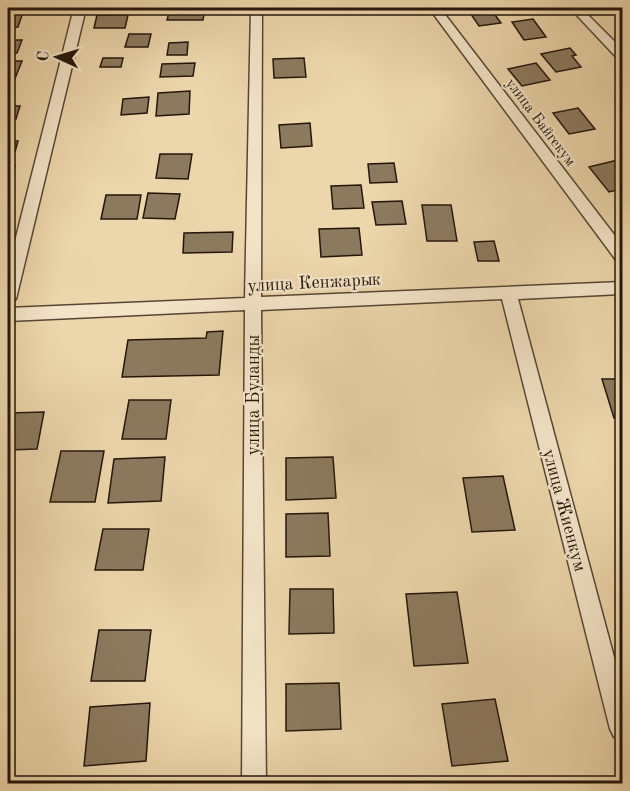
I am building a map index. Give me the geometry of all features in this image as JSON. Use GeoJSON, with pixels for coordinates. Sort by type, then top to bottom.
{"type":"FeatureCollection","features":[{"type":"Feature","properties":{"kind":"street"},"geometry":{"type":"LineString","coordinates":[[8,299],[80,8]]}},
{"type":"Feature","properties":{"kind":"street","name":"улица Буланды"},"geometry":{"type":"LineString","coordinates":[[254,783],[253,304],[256,8]]}},
{"type":"Feature","properties":{"kind":"street","name":"улица Байгекум"},"geometry":{"type":"LineString","coordinates":[[434,8],[622,256]]}},
{"type":"Feature","properties":{"kind":"street"},"geometry":{"type":"LineString","coordinates":[[575,8],[622,56]]}},
{"type":"Feature","properties":{"kind":"street","name":"улица Кенжарык"},"geometry":{"type":"LineString","coordinates":[[8,314],[508,291],[622,288]]}},
{"type":"Feature","properties":{"kind":"street","name":"улица Жиенкум"},"geometry":{"type":"LineString","coordinates":[[508,291],[622,729]]}},
{"type":"Feature","properties":{"kind":"building"},"geometry":{"type":"Polygon","coordinates":[[[170,8],[205,8],[203,20],[167,20],[170,8]]]}},
{"type":"Feature","properties":{"kind":"building"},"geometry":{"type":"Polygon","coordinates":[[[490,8],[501,23],[479,26],[468,10],[490,8]]]}},
{"type":"Feature","properties":{"kind":"building"},"geometry":{"type":"Polygon","coordinates":[[[495,8],[527,8],[528,9],[500,14],[495,8]]]}},
{"type":"Feature","properties":{"kind":"building"},"geometry":{"type":"Polygon","coordinates":[[[23,12],[18,27],[8,28],[8,13],[23,12]]]}},
{"type":"Feature","properties":{"kind":"building"},"geometry":{"type":"Polygon","coordinates":[[[97,15],[128,15],[125,28],[94,28],[97,15]]]}},
{"type":"Feature","properties":{"kind":"building"},"geometry":{"type":"Polygon","coordinates":[[[533,19],[546,37],[524,40],[512,22],[533,19]]]}},
{"type":"Feature","properties":{"kind":"building"},"geometry":{"type":"Polygon","coordinates":[[[129,34],[151,34],[148,47],[125,47],[129,34]]]}},
{"type":"Feature","properties":{"kind":"building"},"geometry":{"type":"Polygon","coordinates":[[[8,40],[22,40],[17,53],[8,53],[8,40]]]}},
{"type":"Feature","properties":{"kind":"building"},"geometry":{"type":"Polygon","coordinates":[[[188,42],[187,55],[167,55],[169,43],[188,42]]]}},
{"type":"Feature","properties":{"kind":"building"},"geometry":{"type":"Polygon","coordinates":[[[570,48],[576,55],[572,56],[581,67],[556,72],[541,54],[570,48]]]}},
{"type":"Feature","properties":{"kind":"building"},"geometry":{"type":"Polygon","coordinates":[[[103,58],[123,58],[121,67],[100,67],[103,58]]]}},
{"type":"Feature","properties":{"kind":"building"},"geometry":{"type":"Polygon","coordinates":[[[304,58],[306,77],[274,78],[273,59],[304,58]]]}},
{"type":"Feature","properties":{"kind":"building"},"geometry":{"type":"Polygon","coordinates":[[[8,61],[22,61],[14,81],[8,81],[8,61]]]}},
{"type":"Feature","properties":{"kind":"building"},"geometry":{"type":"Polygon","coordinates":[[[195,63],[193,76],[160,77],[162,64],[195,63]]]}},
{"type":"Feature","properties":{"kind":"building"},"geometry":{"type":"Polygon","coordinates":[[[536,63],[550,80],[522,86],[508,69],[536,63]]]}},
{"type":"Feature","properties":{"kind":"building"},"geometry":{"type":"Polygon","coordinates":[[[190,91],[189,114],[156,116],[158,93],[190,91]]]}},
{"type":"Feature","properties":{"kind":"building"},"geometry":{"type":"Polygon","coordinates":[[[149,97],[147,113],[121,115],[123,99],[149,97]]]}},
{"type":"Feature","properties":{"kind":"building"},"geometry":{"type":"Polygon","coordinates":[[[8,106],[20,106],[16,119],[8,119],[8,106]]]}},
{"type":"Feature","properties":{"kind":"building"},"geometry":{"type":"Polygon","coordinates":[[[578,108],[595,129],[569,134],[553,113],[578,108]]]}},
{"type":"Feature","properties":{"kind":"building"},"geometry":{"type":"Polygon","coordinates":[[[310,123],[312,146],[281,148],[279,125],[310,123]]]}},
{"type":"Feature","properties":{"kind":"building"},"geometry":{"type":"Polygon","coordinates":[[[8,141],[18,141],[15,152],[8,152],[8,141]]]}},
{"type":"Feature","properties":{"kind":"building"},"geometry":{"type":"Polygon","coordinates":[[[160,154],[192,154],[188,179],[156,178],[160,154]]]}},
{"type":"Feature","properties":{"kind":"building"},"geometry":{"type":"Polygon","coordinates":[[[622,159],[622,189],[609,192],[589,167],[622,159]]]}},
{"type":"Feature","properties":{"kind":"building"},"geometry":{"type":"Polygon","coordinates":[[[394,163],[397,182],[370,183],[368,164],[394,163]]]}},
{"type":"Feature","properties":{"kind":"building"},"geometry":{"type":"Polygon","coordinates":[[[8,165],[15,165],[8,191],[8,165]]]}},
{"type":"Feature","properties":{"kind":"building"},"geometry":{"type":"Polygon","coordinates":[[[361,185],[364,208],[333,209],[331,186],[361,185]]]}},
{"type":"Feature","properties":{"kind":"building"},"geometry":{"type":"Polygon","coordinates":[[[148,193],[180,194],[175,219],[143,218],[148,193]]]}},
{"type":"Feature","properties":{"kind":"building"},"geometry":{"type":"Polygon","coordinates":[[[106,195],[141,195],[137,219],[101,219],[106,195]]]}},
{"type":"Feature","properties":{"kind":"building"},"geometry":{"type":"Polygon","coordinates":[[[402,201],[406,224],[376,225],[372,202],[402,201]]]}},
{"type":"Feature","properties":{"kind":"building"},"geometry":{"type":"Polygon","coordinates":[[[422,205],[451,205],[457,241],[427,241],[422,205]]]}},
{"type":"Feature","properties":{"kind":"building"},"geometry":{"type":"Polygon","coordinates":[[[359,228],[362,255],[321,257],[319,229],[359,228]]]}},
{"type":"Feature","properties":{"kind":"building"},"geometry":{"type":"Polygon","coordinates":[[[233,232],[232,252],[183,253],[184,233],[233,232]]]}},
{"type":"Feature","properties":{"kind":"building"},"geometry":{"type":"Polygon","coordinates":[[[494,241],[499,261],[478,261],[474,242],[494,241]]]}},
{"type":"Feature","properties":{"kind":"building"},"geometry":{"type":"Polygon","coordinates":[[[223,331],[219,375],[122,377],[128,340],[206,338],[207,332],[223,331]]]}},
{"type":"Feature","properties":{"kind":"building"},"geometry":{"type":"Polygon","coordinates":[[[602,379],[622,379],[622,418],[614,418],[602,379]]]}},
{"type":"Feature","properties":{"kind":"building"},"geometry":{"type":"Polygon","coordinates":[[[129,400],[171,400],[166,439],[122,439],[129,400]]]}},
{"type":"Feature","properties":{"kind":"building"},"geometry":{"type":"Polygon","coordinates":[[[44,412],[37,449],[8,450],[8,413],[44,412]]]}},
{"type":"Feature","properties":{"kind":"building"},"geometry":{"type":"Polygon","coordinates":[[[61,451],[104,451],[95,502],[50,502],[61,451]]]}},
{"type":"Feature","properties":{"kind":"building"},"geometry":{"type":"Polygon","coordinates":[[[165,457],[161,501],[108,503],[114,459],[165,457]]]}},
{"type":"Feature","properties":{"kind":"building"},"geometry":{"type":"Polygon","coordinates":[[[333,457],[336,498],[286,500],[286,458],[333,457]]]}},
{"type":"Feature","properties":{"kind":"building"},"geometry":{"type":"Polygon","coordinates":[[[503,476],[515,530],[472,532],[463,478],[503,476]]]}},
{"type":"Feature","properties":{"kind":"building"},"geometry":{"type":"Polygon","coordinates":[[[328,513],[330,556],[286,557],[286,514],[328,513]]]}},
{"type":"Feature","properties":{"kind":"building"},"geometry":{"type":"Polygon","coordinates":[[[103,529],[149,529],[143,570],[95,570],[103,529]]]}},
{"type":"Feature","properties":{"kind":"building"},"geometry":{"type":"Polygon","coordinates":[[[290,589],[333,589],[334,633],[289,634],[290,589]]]}},
{"type":"Feature","properties":{"kind":"building"},"geometry":{"type":"Polygon","coordinates":[[[457,592],[468,663],[414,666],[406,594],[457,592]]]}},
{"type":"Feature","properties":{"kind":"building"},"geometry":{"type":"Polygon","coordinates":[[[99,630],[151,630],[145,681],[91,681],[99,630]]]}},
{"type":"Feature","properties":{"kind":"building"},"geometry":{"type":"Polygon","coordinates":[[[339,683],[341,729],[286,731],[286,684],[339,683]]]}},
{"type":"Feature","properties":{"kind":"building"},"geometry":{"type":"Polygon","coordinates":[[[495,699],[508,761],[452,766],[442,704],[495,699]]]}},
{"type":"Feature","properties":{"kind":"building"},"geometry":{"type":"Polygon","coordinates":[[[150,703],[146,761],[84,766],[90,707],[150,703]]]}},
{"type":"Feature","properties":{"kind":"building"},"geometry":{"type":"Polygon","coordinates":[[[449,780],[510,780],[510,784],[449,784],[449,780]]]}}]}
